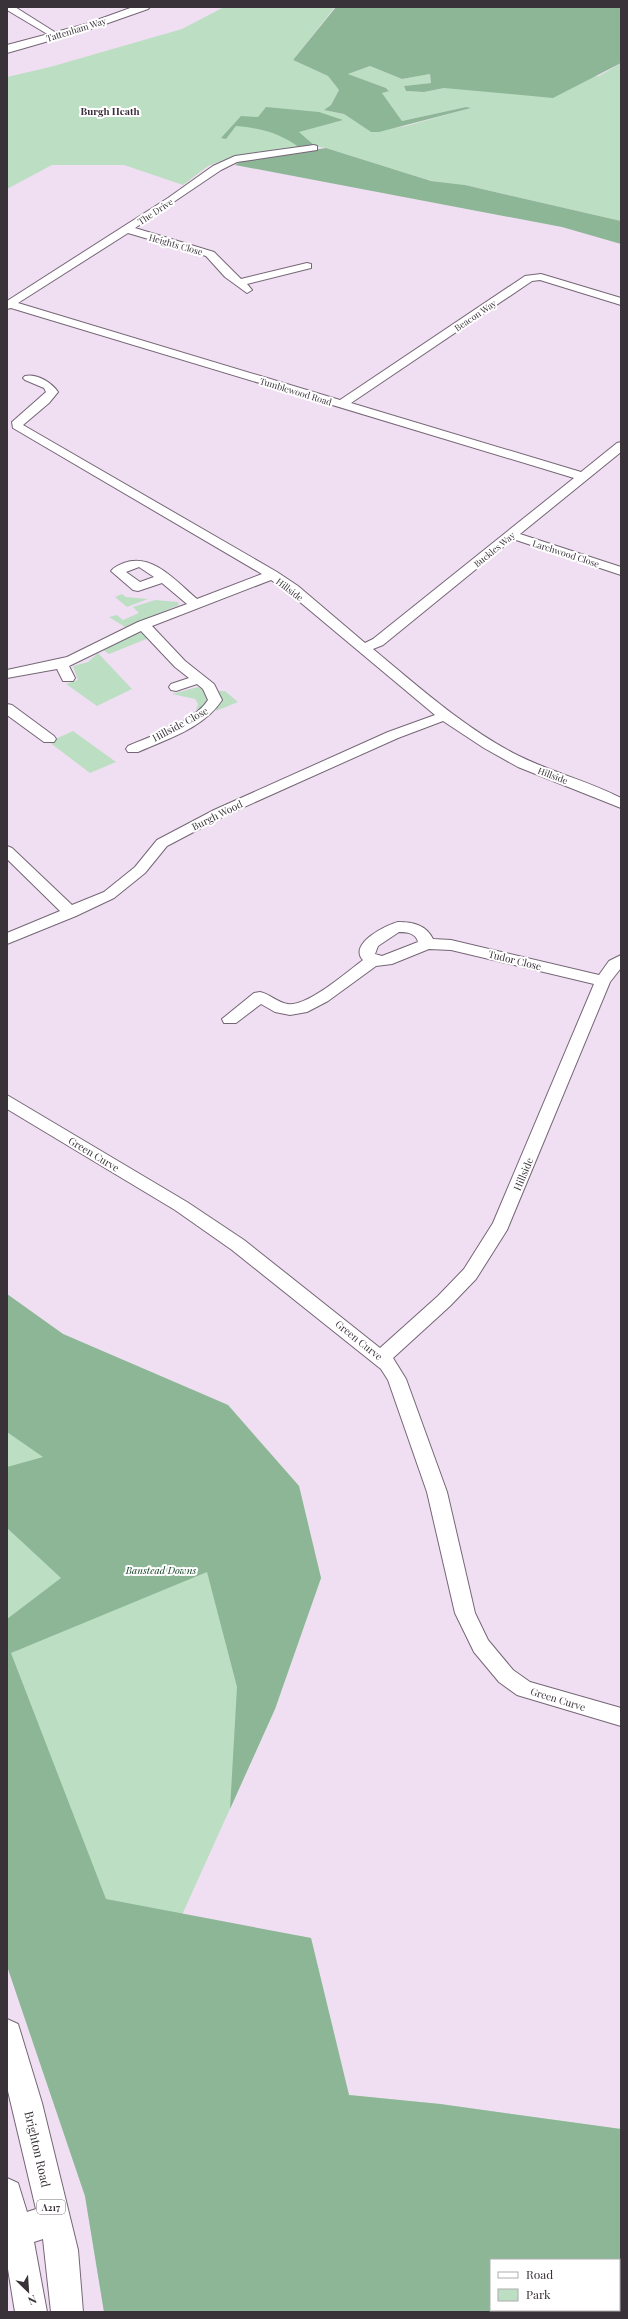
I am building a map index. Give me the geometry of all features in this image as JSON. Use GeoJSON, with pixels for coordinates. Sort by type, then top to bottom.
{"type":"FeatureCollection","features":[{"type":"Feature","properties":{"kind":"main road","name":"Tattenham Way"},"geometry":{"type":"LineString","coordinates":[[7,49],[57,36],[144,7]]}},
{"type":"Feature","properties":{"kind":"main road","name":"Brighton Road"},"geometry":{"type":"LineString","coordinates":[[7,2034],[27,2103],[62,2250],[67,2312]]}},
{"type":"Feature","properties":{"kind":"main road"},"geometry":{"type":"LineString","coordinates":[[7,2194],[16,2232],[31,2312]]}},
{"type":"Feature","properties":{"kind":"main road"},"geometry":{"type":"LineString","coordinates":[[16,2232],[54,2219]]}},
{"type":"Feature","properties":{"kind":"street"},"geometry":{"type":"LineString","coordinates":[[9,7],[57,36]]}},
{"type":"Feature","properties":{"kind":"street","name":"The Drive"},"geometry":{"type":"LineString","coordinates":[[8,305],[126,230],[217,168],[235,159],[314,148]]}},
{"type":"Feature","properties":{"kind":"street","name":"Heights Close"},"geometry":{"type":"LineString","coordinates":[[126,230],[210,254],[247,290]]}},
{"type":"Feature","properties":{"kind":"street"},"geometry":{"type":"LineString","coordinates":[[239,283],[308,266]]}},
{"type":"Feature","properties":{"kind":"street","name":"Beacon Way"},"geometry":{"type":"LineString","coordinates":[[341,405],[529,278],[541,277],[621,302]]}},
{"type":"Feature","properties":{"kind":"street","name":"Tumblewood Road"},"geometry":{"type":"LineString","coordinates":[[8,305],[583,477]]}},
{"type":"Feature","properties":{"kind":"street","name":"Hillside"},"geometry":{"type":"LineString","coordinates":[[29,378],[48,386],[52,392],[46,400],[19,420],[17,426],[272,575],[364,648],[445,716],[507,755],[556,778],[602,794],[621,804]]}},
{"type":"Feature","properties":{"kind":"street","name":"Buckles Way"},"geometry":{"type":"LineString","coordinates":[[364,648],[378,642],[621,446]]}},
{"type":"Feature","properties":{"kind":"street","name":"Larchwood Close"},"geometry":{"type":"LineString","coordinates":[[512,535],[621,571]]}},
{"type":"Feature","properties":{"kind":"street"},"geometry":{"type":"LineString","coordinates":[[7,674],[61,664],[143,625],[272,575]]}},
{"type":"Feature","properties":{"kind":"street"},"geometry":{"type":"LineString","coordinates":[[162,578],[196,604]]}},
{"type":"Feature","properties":{"kind":"street","name":"Hillside Close"},"geometry":{"type":"LineString","coordinates":[[133,749],[200,716],[212,708],[215,700],[212,692],[200,678],[180,664],[143,625]]}},
{"type":"Feature","properties":{"kind":"street"},"geometry":{"type":"LineString","coordinates":[[61,664],[68,678]]}},
{"type":"Feature","properties":{"kind":"street"},"geometry":{"type":"LineString","coordinates":[[176,687],[200,678]]}},
{"type":"Feature","properties":{"kind":"street"},"geometry":{"type":"LineString","coordinates":[[7,708],[49,740]]}},
{"type":"Feature","properties":{"kind":"street","name":"Burgh Wood"},"geometry":{"type":"LineString","coordinates":[[7,939],[71,913],[110,895],[140,870],[162,843],[220,813],[386,738],[445,716]]}},
{"type":"Feature","properties":{"kind":"street"},"geometry":{"type":"LineString","coordinates":[[7,851],[71,913]]}},
{"type":"Feature","properties":{"kind":"street"},"geometry":{"type":"LineString","coordinates":[[230,1019],[260,997],[287,1010],[301,1009],[333,990],[372,961],[367,956],[366,951],[368,947],[392,929],[413,928],[423,935],[426,944]]}},
{"type":"Feature","properties":{"kind":"street","name":"Tudor Close"},"geometry":{"type":"LineString","coordinates":[[372,961],[379,962],[392,960],[406,952],[422,948],[426,944],[451,945],[603,981]]}},
{"type":"Feature","properties":{"kind":"street","name":"Hillside"},"geometry":{"type":"LineString","coordinates":[[381,1358],[444,1301],[470,1274],[502,1225],[603,981],[621,960]]}},
{"type":"Feature","properties":{"kind":"street","name":"Green Curve"},"geometry":{"type":"LineString","coordinates":[[7,1101],[181,1206],[226,1236],[388,1364],[397,1379],[437,1492],[465,1613],[482,1646],[506,1676],[524,1689],[621,1717]]}},
{"type":"Feature","properties":{"kind":"green space"},"geometry":{"type":"Polygon","coordinates":[[[224,7],[335,7],[293,60],[328,76],[339,90],[331,105],[325,110],[344,114],[371,132],[406,126],[470,108],[466,107],[402,121],[382,93],[389,90],[348,74],[370,66],[402,79],[430,74],[431,83],[404,86],[406,91],[424,92],[444,88],[599,76],[621,63],[621,221],[465,185],[431,181],[326,148],[315,146],[232,157],[208,166],[183,185],[124,165],[52,165],[7,189],[7,77],[50,67],[182,29],[224,7]]]}},
{"type":"Feature","properties":{"kind":"green space"},"geometry":{"type":"Polygon","coordinates":[[[336,7],[621,7],[621,63],[553,98],[444,88],[424,92],[406,91],[404,86],[431,83],[430,74],[402,79],[370,66],[348,74],[386,88],[389,91],[382,93],[402,121],[466,107],[471,108],[379,132],[371,132],[344,114],[324,110],[331,105],[339,90],[328,76],[293,60],[336,7]]]}},
{"type":"Feature","properties":{"kind":"green space"},"geometry":{"type":"Polygon","coordinates":[[[266,107],[319,112],[343,120],[299,132],[315,146],[300,148],[270,132],[236,126],[226,139],[221,138],[241,116],[258,117],[266,107]]]}},
{"type":"Feature","properties":{"kind":"green space"},"geometry":{"type":"Polygon","coordinates":[[[326,148],[431,181],[465,185],[621,221],[621,244],[562,227],[235,165],[241,161],[326,148]]]}},
{"type":"Feature","properties":{"kind":"green space"},"geometry":{"type":"Polygon","coordinates":[[[122,594],[126,597],[148,599],[127,607],[115,597],[122,594]]]}},
{"type":"Feature","properties":{"kind":"green space"},"geometry":{"type":"Polygon","coordinates":[[[155,600],[178,602],[179,605],[125,627],[109,617],[117,615],[123,620],[139,613],[133,607],[155,600]]]}},
{"type":"Feature","properties":{"kind":"green space"},"geometry":{"type":"Polygon","coordinates":[[[136,633],[142,633],[149,638],[109,654],[103,650],[136,633]]]}},
{"type":"Feature","properties":{"kind":"green space"},"geometry":{"type":"Polygon","coordinates":[[[98,653],[132,689],[97,706],[66,684],[78,680],[73,666],[88,662],[98,653]]]}},
{"type":"Feature","properties":{"kind":"green space"},"geometry":{"type":"Polygon","coordinates":[[[198,687],[203,689],[209,702],[201,712],[196,711],[198,704],[195,699],[172,694],[198,687]]]}},
{"type":"Feature","properties":{"kind":"green space"},"geometry":{"type":"Polygon","coordinates":[[[217,691],[225,691],[238,702],[216,711],[219,701],[217,691]]]}},
{"type":"Feature","properties":{"kind":"green space"},"geometry":{"type":"Polygon","coordinates":[[[73,731],[116,762],[90,773],[49,742],[73,731]]]}},
{"type":"Feature","properties":{"kind":"green space","name":"Banstead Downs"},"geometry":{"type":"Polygon","coordinates":[[[7,1294],[63,1334],[228,1405],[299,1486],[321,1578],[275,1709],[182,1915],[311,1938],[349,2095],[440,2104],[621,2129],[621,2312],[104,2312],[85,2196],[7,1966],[7,1294]]]}},
{"type":"Feature","properties":{"kind":"green space","name":"Banstead Downs"},"geometry":{"type":"Polygon","coordinates":[[[7,1294],[63,1334],[228,1405],[299,1486],[321,1578],[275,1709],[230,1809],[237,1687],[207,1572],[11,1653],[106,1899],[311,1938],[349,2095],[440,2104],[621,2129],[621,2312],[104,2312],[85,2196],[7,1966],[7,1619],[61,1578],[7,1528],[7,1467],[43,1457],[7,1432],[7,1294]]]}},
{"type":"Feature","properties":{"kind":"district","name":"Burgh Heath"},"geometry":{"type":"Point","coordinates":[110,111]}}]}
